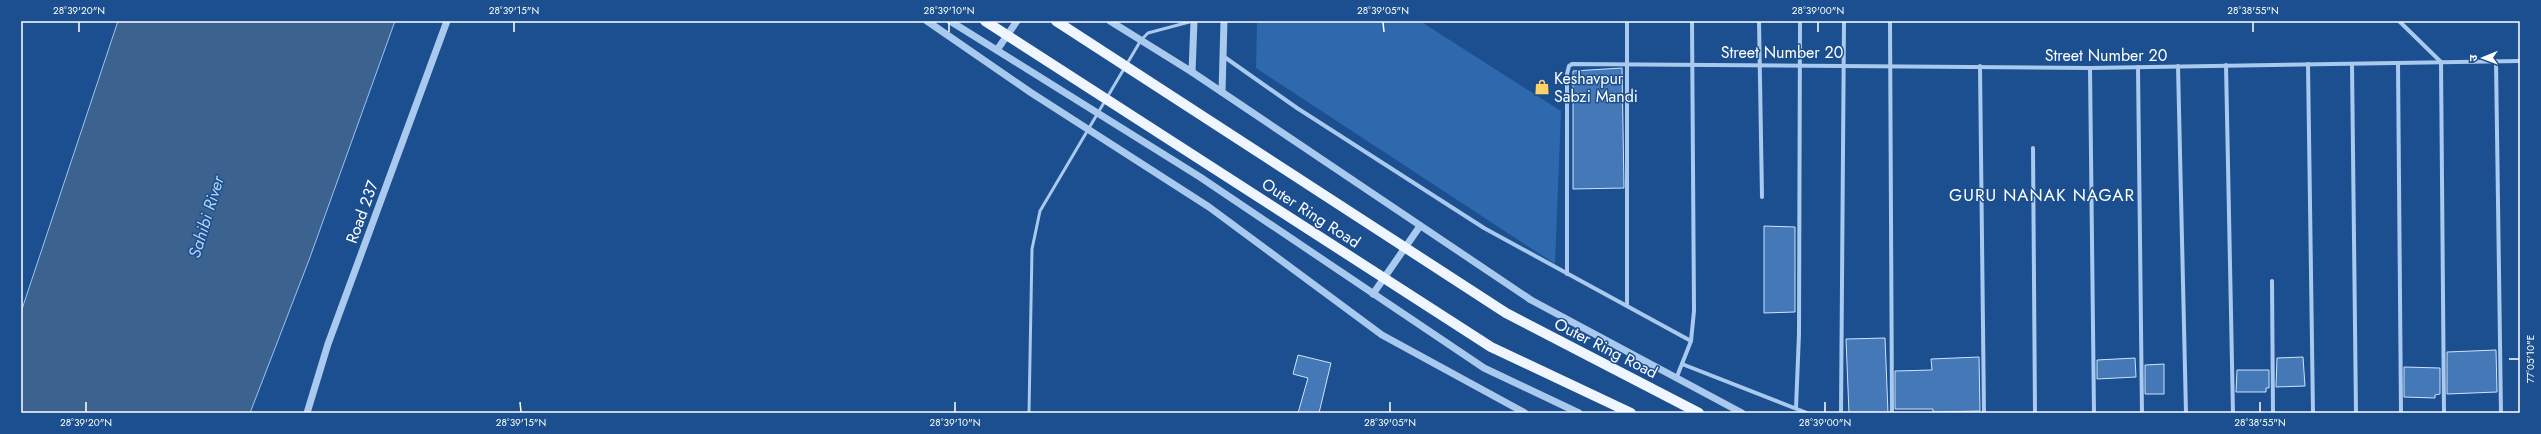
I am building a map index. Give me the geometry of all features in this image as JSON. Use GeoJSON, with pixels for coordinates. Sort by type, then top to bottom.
{"type":"FeatureCollection","features":[{"type":"Feature","properties":{"kind":"main road","name":"Outer Ring Road"},"geometry":{"type":"LineString","coordinates":[[985,21],[1491,347],[1631,413]]}},
{"type":"Feature","properties":{"kind":"main road","name":"Outer Ring Road"},"geometry":{"type":"LineString","coordinates":[[1056,21],[1506,313],[1699,413]]}},
{"type":"Feature","properties":{"kind":"street","name":"Road 237"},"geometry":{"type":"LineString","coordinates":[[307,413],[328,344],[447,21]]}},
{"type":"Feature","properties":{"kind":"street"},"geometry":{"type":"LineString","coordinates":[[927,21],[1088,129],[1209,207],[1382,334],[1525,413]]}},
{"type":"Feature","properties":{"kind":"street","name":"Outer Ring Road"},"geometry":{"type":"LineString","coordinates":[[950,21],[1200,177],[1484,368],[1579,413]]}},
{"type":"Feature","properties":{"kind":"street"},"geometry":{"type":"LineString","coordinates":[[997,50],[1017,21]]}},
{"type":"Feature","properties":{"kind":"street","name":"Outer Ring Road"},"geometry":{"type":"LineString","coordinates":[[1110,21],[1192,72],[1531,300],[1675,379],[1742,413]]}},
{"type":"Feature","properties":{"kind":"street"},"geometry":{"type":"LineString","coordinates":[[1192,72],[1193,21]]}},
{"type":"Feature","properties":{"kind":"street"},"geometry":{"type":"LineString","coordinates":[[1222,92],[1224,21]]}},
{"type":"Feature","properties":{"kind":"street"},"geometry":{"type":"LineString","coordinates":[[1626,305],[1627,21]]}},
{"type":"Feature","properties":{"kind":"street"},"geometry":{"type":"LineString","coordinates":[[1675,379],[1691,341],[1694,311],[1692,21]]}},
{"type":"Feature","properties":{"kind":"street"},"geometry":{"type":"LineString","coordinates":[[1759,21],[1762,197]]}},
{"type":"Feature","properties":{"kind":"street"},"geometry":{"type":"LineString","coordinates":[[1796,408],[1801,64],[1800,21]]}},
{"type":"Feature","properties":{"kind":"street"},"geometry":{"type":"LineString","coordinates":[[1841,413],[1844,21]]}},
{"type":"Feature","properties":{"kind":"street"},"geometry":{"type":"LineString","coordinates":[[1890,21],[1892,413]]}},
{"type":"Feature","properties":{"kind":"street"},"geometry":{"type":"LineString","coordinates":[[2399,21],[2441,62],[2444,413]]}},
{"type":"Feature","properties":{"kind":"street"},"geometry":{"type":"LineString","coordinates":[[1223,56],[1297,108],[1484,228],[1691,341]]}},
{"type":"Feature","properties":{"kind":"street"},"geometry":{"type":"LineString","coordinates":[[2496,61],[2501,413]]}},
{"type":"Feature","properties":{"kind":"street","name":"Street Number 20"},"geometry":{"type":"LineString","coordinates":[[1566,274],[1568,66],[1572,64],[1843,64],[2090,68],[2520,61]]}},
{"type":"Feature","properties":{"kind":"street"},"geometry":{"type":"LineString","coordinates":[[2398,63],[2401,413]]}},
{"type":"Feature","properties":{"kind":"street"},"geometry":{"type":"LineString","coordinates":[[2308,64],[2313,413]]}},
{"type":"Feature","properties":{"kind":"street"},"geometry":{"type":"LineString","coordinates":[[2352,64],[2356,413]]}},
{"type":"Feature","properties":{"kind":"street"},"geometry":{"type":"LineString","coordinates":[[2226,65],[2233,413]]}},
{"type":"Feature","properties":{"kind":"street"},"geometry":{"type":"LineString","coordinates":[[1980,66],[1984,413]]}},
{"type":"Feature","properties":{"kind":"street"},"geometry":{"type":"LineString","coordinates":[[2178,66],[2186,413]]}},
{"type":"Feature","properties":{"kind":"street"},"geometry":{"type":"LineString","coordinates":[[2138,67],[2142,413]]}},
{"type":"Feature","properties":{"kind":"street"},"geometry":{"type":"LineString","coordinates":[[2090,68],[2094,413]]}},
{"type":"Feature","properties":{"kind":"street"},"geometry":{"type":"LineString","coordinates":[[2033,148],[2035,413]]}},
{"type":"Feature","properties":{"kind":"street"},"geometry":{"type":"LineString","coordinates":[[1373,294],[1420,226]]}},
{"type":"Feature","properties":{"kind":"street"},"geometry":{"type":"LineString","coordinates":[[2272,281],[2273,413]]}},
{"type":"Feature","properties":{"kind":"street"},"geometry":{"type":"LineString","coordinates":[[1682,364],[1807,413]]}},
{"type":"Feature","properties":{"kind":"lane"},"geometry":{"type":"LineString","coordinates":[[1029,413],[1032,249],[1040,211],[1141,40],[1148,34],[1193,21]]}},
{"type":"Feature","properties":{"kind":"shaded area"},"geometry":{"type":"Polygon","coordinates":[[[1257,21],[1420,21],[1561,111],[1555,264],[1256,68],[1257,21]]]}},
{"type":"Feature","properties":{"kind":"water","name":"Sahibi River"},"geometry":{"type":"Polygon","coordinates":[[[118,21],[395,21],[309,260],[250,413],[21,413],[21,312],[118,21]]]}},
{"type":"Feature","properties":{"kind":"building"},"geometry":{"type":"Polygon","coordinates":[[[1622,68],[1624,188],[1573,189],[1573,71],[1622,68]]]}},
{"type":"Feature","properties":{"kind":"building"},"geometry":{"type":"Polygon","coordinates":[[[1764,226],[1795,227],[1795,312],[1764,313],[1764,226]]]}},
{"type":"Feature","properties":{"kind":"building"},"geometry":{"type":"Polygon","coordinates":[[[1885,338],[1888,413],[1849,413],[1846,339],[1885,338]]]}},
{"type":"Feature","properties":{"kind":"building"},"geometry":{"type":"Polygon","coordinates":[[[2496,350],[2497,392],[2447,394],[2447,352],[2496,350]]]}},
{"type":"Feature","properties":{"kind":"building"},"geometry":{"type":"Polygon","coordinates":[[[1298,355],[1331,363],[1319,413],[1298,413],[1308,378],[1293,374],[1298,355]]]}},
{"type":"Feature","properties":{"kind":"building"},"geometry":{"type":"Polygon","coordinates":[[[1979,357],[1980,411],[1933,412],[1933,409],[1895,409],[1895,371],[1932,370],[1931,359],[1979,357]]]}},
{"type":"Feature","properties":{"kind":"building"},"geometry":{"type":"Polygon","coordinates":[[[2303,357],[2305,386],[2276,387],[2277,358],[2303,357]]]}},
{"type":"Feature","properties":{"kind":"building"},"geometry":{"type":"Polygon","coordinates":[[[2135,358],[2136,377],[2097,379],[2097,360],[2135,358]]]}},
{"type":"Feature","properties":{"kind":"building"},"geometry":{"type":"Polygon","coordinates":[[[2164,364],[2164,394],[2145,394],[2145,365],[2164,364]]]}},
{"type":"Feature","properties":{"kind":"building"},"geometry":{"type":"Polygon","coordinates":[[[2404,367],[2440,368],[2440,394],[2435,395],[2435,398],[2404,397],[2404,367]]]}},
{"type":"Feature","properties":{"kind":"building"},"geometry":{"type":"Polygon","coordinates":[[[2237,370],[2269,370],[2269,388],[2266,388],[2266,392],[2236,392],[2237,370]]]}},
{"type":"Feature","properties":{"kind":"place","name":"Keshavpur Sabzi Mandi"},"geometry":{"type":"Point","coordinates":[1542,87]}},
{"type":"Feature","properties":{"kind":"district","name":"GURU NANAK NAGAR"},"geometry":{"type":"Point","coordinates":[2042,195]}}]}
